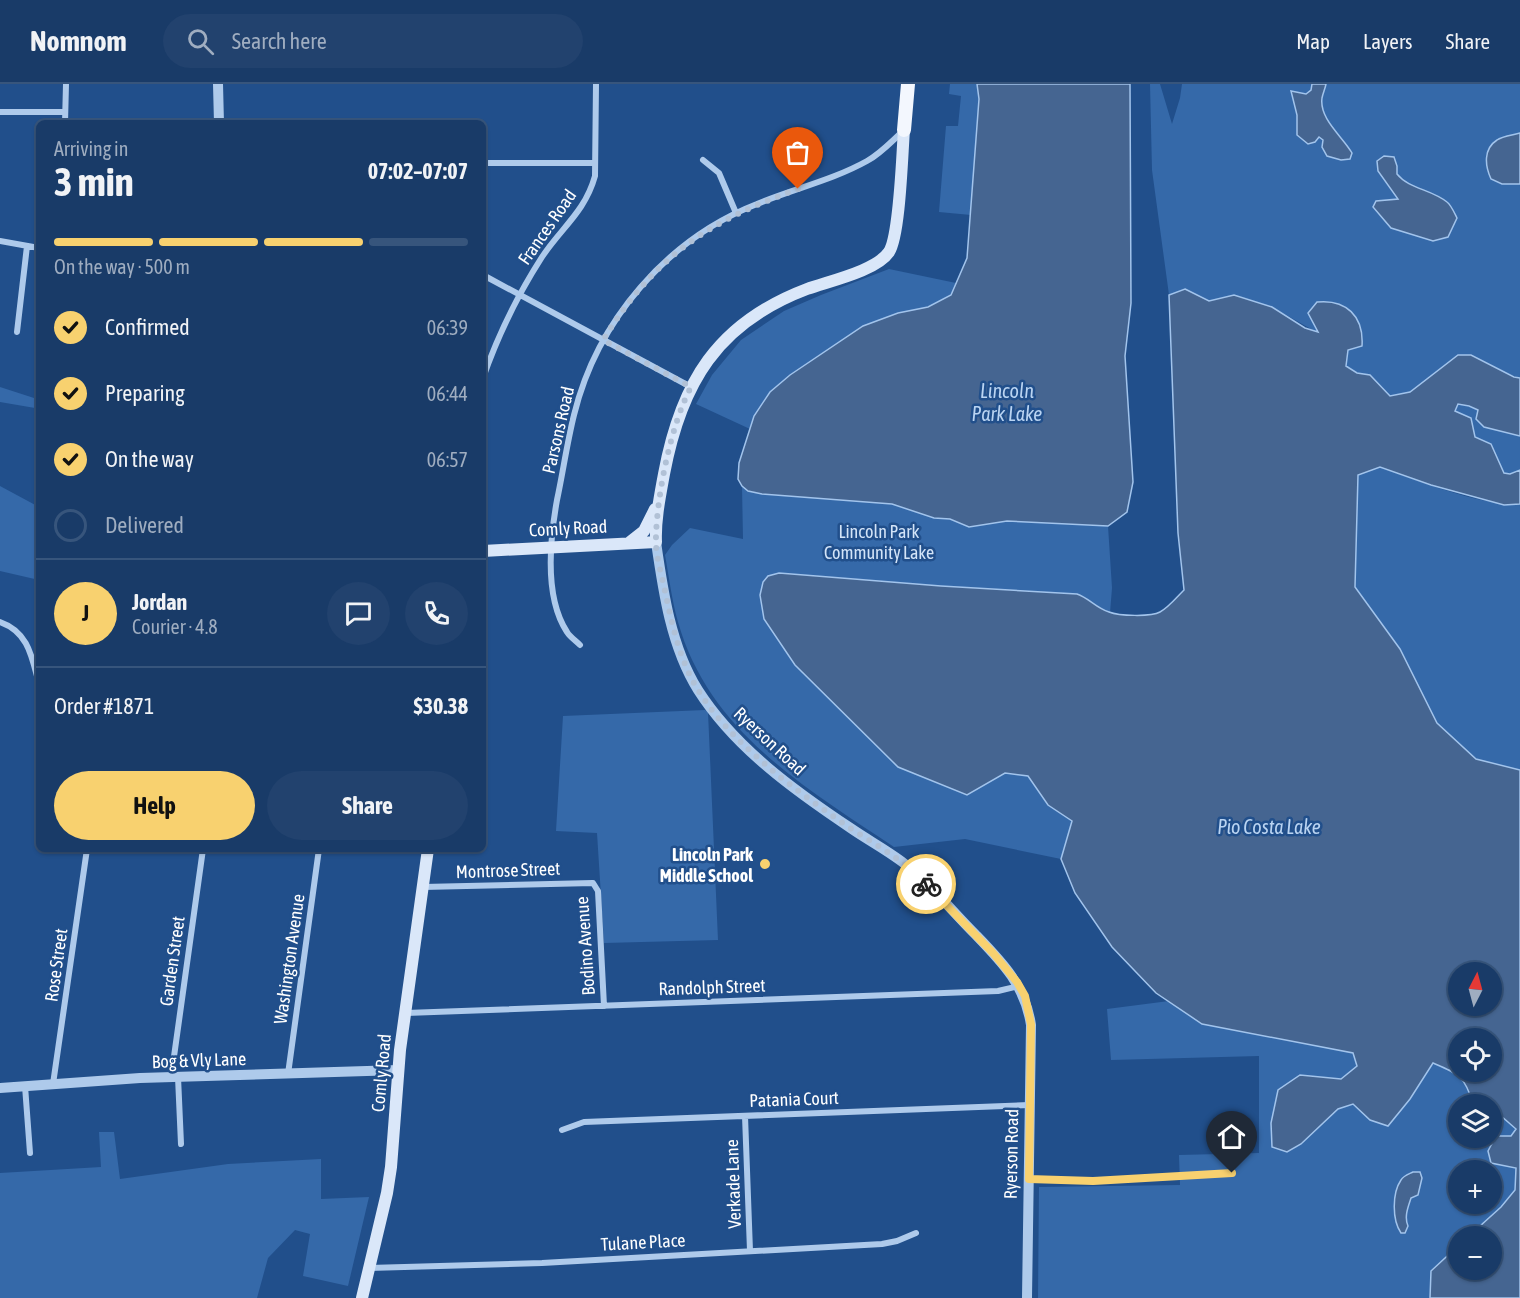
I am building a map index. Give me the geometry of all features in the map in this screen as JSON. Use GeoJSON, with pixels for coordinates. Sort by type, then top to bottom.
{"type":"FeatureCollection","features":[{"type":"Feature","properties":{"kind":"main road"},"geometry":{"type":"LineString","coordinates":[[904,130],[908,84]]}},
{"type":"Feature","properties":{"kind":"main road","name":"Ryerson Road"},"geometry":{"type":"LineString","coordinates":[[656,542],[663,479],[675,427],[691,387],[724,342],[758,314],[792,295],[868,267],[880,261],[887,254],[895,236],[904,130]]}},
{"type":"Feature","properties":{"kind":"main road"},"geometry":{"type":"LineString","coordinates":[[626,543],[640,536],[648,526],[663,479]]}},
{"type":"Feature","properties":{"kind":"main road","name":"Comly Road"},"geometry":{"type":"LineString","coordinates":[[486,551],[656,542]]}},
{"type":"Feature","properties":{"kind":"main road","name":"Comly Road"},"geometry":{"type":"LineString","coordinates":[[362,1298],[390,1176],[405,1013],[428,852]]}},
{"type":"Feature","properties":{"kind":"street"},"geometry":{"type":"LineString","coordinates":[[65,120],[66,84]]}},
{"type":"Feature","properties":{"kind":"street"},"geometry":{"type":"LineString","coordinates":[[218,84],[220,119]]}},
{"type":"Feature","properties":{"kind":"street","name":"Frances Road"},"geometry":{"type":"LineString","coordinates":[[486,370],[505,320],[520,293],[543,255],[579,212],[591,190],[595,176],[596,84]]}},
{"type":"Feature","properties":{"kind":"street"},"geometry":{"type":"LineString","coordinates":[[0,112],[65,112]]}},
{"type":"Feature","properties":{"kind":"street","name":"Parsons Road"},"geometry":{"type":"LineString","coordinates":[[580,645],[568,633],[556,610],[553,597],[553,525],[574,414],[585,379],[603,340],[628,302],[658,269],[696,237],[736,213],[869,160],[904,130]]}},
{"type":"Feature","properties":{"kind":"street"},"geometry":{"type":"LineString","coordinates":[[703,160],[719,173],[736,213]]}},
{"type":"Feature","properties":{"kind":"street"},"geometry":{"type":"LineString","coordinates":[[486,163],[595,163]]}},
{"type":"Feature","properties":{"kind":"street"},"geometry":{"type":"LineString","coordinates":[[0,241],[36,248]]}},
{"type":"Feature","properties":{"kind":"street"},"geometry":{"type":"LineString","coordinates":[[16,332],[27,246]]}},
{"type":"Feature","properties":{"kind":"street"},"geometry":{"type":"LineString","coordinates":[[486,276],[691,387]]}},
{"type":"Feature","properties":{"kind":"street","name":"Ryerson Road"},"geometry":{"type":"LineString","coordinates":[[656,542],[670,615],[684,661],[698,690],[712,710],[741,743],[779,776],[852,829],[888,851],[919,876],[993,953],[1019,986],[1027,1003],[1031,1024],[1027,1298]]}},
{"type":"Feature","properties":{"kind":"street"},"geometry":{"type":"LineString","coordinates":[[0,622],[15,630],[25,640],[36,675]]}},
{"type":"Feature","properties":{"kind":"street","name":"Rose Street"},"geometry":{"type":"LineString","coordinates":[[53,1084],[87,852]]}},
{"type":"Feature","properties":{"kind":"street","name":"Garden Street"},"geometry":{"type":"LineString","coordinates":[[181,1144],[174,1077],[203,852]]}},
{"type":"Feature","properties":{"kind":"street","name":"Washington Avenue"},"geometry":{"type":"LineString","coordinates":[[288,1074],[320,852]]}},
{"type":"Feature","properties":{"kind":"street","name":"Montrose Street"},"geometry":{"type":"LineString","coordinates":[[423,888],[582,882],[594,884]]}},
{"type":"Feature","properties":{"kind":"street","name":"Bodino Avenue"},"geometry":{"type":"LineString","coordinates":[[594,884],[598,891],[604,1006]]}},
{"type":"Feature","properties":{"kind":"street","name":"Randolph Street"},"geometry":{"type":"LineString","coordinates":[[405,1013],[987,991],[1019,986]]}},
{"type":"Feature","properties":{"kind":"street","name":"Bog & Vly Lane"},"geometry":{"type":"LineString","coordinates":[[0,1088],[174,1077],[399,1070]]}},
{"type":"Feature","properties":{"kind":"street"},"geometry":{"type":"LineString","coordinates":[[25,1086],[30,1153]]}},
{"type":"Feature","properties":{"kind":"street","name":"Patania Court"},"geometry":{"type":"LineString","coordinates":[[562,1130],[584,1122],[1029,1105]]}},
{"type":"Feature","properties":{"kind":"street","name":"Verkade Lane"},"geometry":{"type":"LineString","coordinates":[[746,1116],[750,1251]]}},
{"type":"Feature","properties":{"kind":"street"},"geometry":{"type":"LineString","coordinates":[[1029,1179],[1093,1181],[1232,1173]]}},
{"type":"Feature","properties":{"kind":"street","name":"Tulane Place"},"geometry":{"type":"LineString","coordinates":[[369,1268],[542,1263],[882,1244],[916,1233]]}},
{"type":"Feature","properties":{"kind":"green space"},"geometry":{"type":"Polygon","coordinates":[[[950,84],[977,84],[979,99],[971,215],[939,212],[946,126],[958,126],[961,96],[949,94],[950,84]]]}},
{"type":"Feature","properties":{"kind":"green space"},"geometry":{"type":"Polygon","coordinates":[[[1150,84],[1160,84],[1172,124],[1182,84],[1520,84],[1520,378],[1458,355],[1410,392],[1390,396],[1370,375],[1357,373],[1346,366],[1348,350],[1272,307],[1234,295],[1209,301],[1185,289],[1169,295],[1152,170],[1150,84]]]}},
{"type":"Feature","properties":{"kind":"green space"},"geometry":{"type":"Polygon","coordinates":[[[889,269],[956,283],[951,295],[941,302],[898,313],[863,326],[790,375],[770,392],[754,416],[750,429],[696,404],[712,375],[741,340],[784,311],[889,269]]]}},
{"type":"Feature","properties":{"kind":"green space"},"geometry":{"type":"Polygon","coordinates":[[[0,387],[34,398],[35,408],[0,402],[0,387]]]}},
{"type":"Feature","properties":{"kind":"green space"},"geometry":{"type":"Polygon","coordinates":[[[1458,404],[1491,416],[1520,436],[1520,473],[1504,473],[1491,444],[1475,437],[1470,418],[1455,411],[1458,404]]]}},
{"type":"Feature","properties":{"kind":"green space"},"geometry":{"type":"Polygon","coordinates":[[[1380,467],[1469,497],[1504,504],[1520,504],[1520,770],[1476,759],[1437,723],[1400,649],[1355,587],[1357,475],[1380,467]]]}},
{"type":"Feature","properties":{"kind":"green space"},"geometry":{"type":"Polygon","coordinates":[[[0,486],[36,505],[36,579],[0,571],[0,486]]]}},
{"type":"Feature","properties":{"kind":"green space","name":"Lincoln Park Community Lake"},"geometry":{"type":"Polygon","coordinates":[[[742,486],[748,491],[762,494],[892,504],[934,518],[950,519],[969,527],[1007,521],[1108,526],[1112,588],[1110,613],[1077,594],[779,573],[898,767],[967,795],[1005,773],[1028,776],[1048,805],[1072,821],[1061,859],[965,839],[894,847],[795,779],[737,726],[712,695],[693,661],[678,622],[665,555],[690,528],[743,539],[742,486]]]}},
{"type":"Feature","properties":{"kind":"green space"},"geometry":{"type":"Polygon","coordinates":[[[705,710],[708,712],[718,940],[604,943],[597,833],[556,831],[563,716],[705,710]]]}},
{"type":"Feature","properties":{"kind":"green space"},"geometry":{"type":"Polygon","coordinates":[[[1169,1001],[1419,1022],[1448,1058],[1448,1082],[1486,1082],[1520,1095],[1520,1298],[1038,1298],[1039,1187],[1180,1185],[1179,1155],[1259,1153],[1259,1056],[1111,1060],[1107,1009],[1169,1001]]]}},
{"type":"Feature","properties":{"kind":"green space"},"geometry":{"type":"Polygon","coordinates":[[[99,1132],[114,1132],[120,1179],[228,1164],[321,1159],[321,1199],[369,1197],[348,1286],[303,1276],[310,1234],[295,1230],[268,1258],[257,1298],[0,1298],[0,1173],[101,1167],[99,1132]]]}},
{"type":"Feature","properties":{"kind":"water","name":"Lincoln Park Lake"},"geometry":{"type":"Polygon","coordinates":[[[977,84],[1130,84],[1131,303],[1125,356],[1133,482],[1127,512],[1108,526],[1007,521],[969,527],[950,519],[934,518],[892,504],[748,491],[738,479],[739,463],[754,416],[770,392],[790,375],[863,326],[898,313],[928,307],[951,295],[967,258],[979,99],[977,84]]]}},
{"type":"Feature","properties":{"kind":"water"},"geometry":{"type":"Polygon","coordinates":[[[1312,84],[1326,84],[1322,98],[1324,113],[1352,153],[1350,159],[1341,160],[1327,156],[1322,147],[1323,140],[1319,137],[1315,142],[1308,144],[1297,135],[1297,115],[1291,91],[1306,94],[1311,90],[1312,84]]]}},
{"type":"Feature","properties":{"kind":"water"},"geometry":{"type":"Polygon","coordinates":[[[1520,133],[1520,184],[1502,184],[1491,179],[1486,158],[1489,148],[1499,139],[1520,133]]]}},
{"type":"Feature","properties":{"kind":"water"},"geometry":{"type":"Polygon","coordinates":[[[1384,156],[1394,157],[1397,174],[1402,179],[1434,194],[1450,205],[1457,218],[1448,237],[1433,241],[1391,228],[1373,207],[1376,201],[1398,199],[1378,171],[1377,161],[1384,156]]]}},
{"type":"Feature","properties":{"kind":"water","name":"Pio Costa Lake"},"geometry":{"type":"Polygon","coordinates":[[[1185,289],[1209,301],[1234,295],[1272,307],[1305,328],[1318,332],[1308,313],[1317,302],[1337,303],[1345,307],[1356,318],[1362,335],[1362,346],[1348,350],[1346,366],[1357,373],[1370,375],[1390,396],[1410,392],[1458,355],[1471,355],[1520,378],[1520,436],[1484,427],[1476,419],[1478,410],[1469,406],[1458,404],[1455,411],[1471,418],[1475,437],[1491,444],[1504,473],[1510,474],[1520,470],[1520,504],[1504,505],[1431,485],[1380,467],[1358,475],[1355,587],[1400,649],[1437,723],[1476,759],[1520,770],[1520,1298],[1430,1298],[1431,1271],[1448,1255],[1448,1280],[1502,1280],[1502,1226],[1480,1226],[1493,1214],[1502,1214],[1502,1206],[1515,1190],[1516,1168],[1502,1165],[1502,1160],[1490,1160],[1488,1151],[1490,1148],[1502,1148],[1502,1136],[1511,1136],[1516,1129],[1502,1117],[1502,1094],[1469,1094],[1464,1082],[1502,1082],[1502,1028],[1448,1028],[1448,1070],[1433,1063],[1410,1099],[1388,1126],[1370,1120],[1353,1104],[1338,1109],[1301,1144],[1287,1152],[1272,1147],[1271,1123],[1278,1090],[1300,1075],[1341,1079],[1357,1066],[1353,1053],[1202,1024],[1156,993],[1112,947],[1075,893],[1061,859],[1072,821],[1048,805],[1028,776],[1005,773],[967,795],[898,767],[795,665],[764,619],[760,595],[763,582],[768,576],[779,573],[1077,594],[1096,606],[1114,613],[1156,614],[1166,608],[1184,590],[1178,533],[1169,295],[1185,289]]]}},
{"type":"Feature","properties":{"kind":"water"},"geometry":{"type":"Polygon","coordinates":[[[1413,1172],[1420,1172],[1422,1178],[1418,1195],[1411,1198],[1406,1216],[1408,1226],[1405,1233],[1401,1233],[1395,1214],[1396,1192],[1402,1179],[1413,1172]]]}},
{"type":"Feature","properties":{"kind":"way so far"},"geometry":{"type":"LineString","coordinates":[[798,189],[736,213],[676,252],[628,302],[603,340],[691,387],[681,408],[670,446],[660,500],[656,542],[675,633],[687,671],[698,690],[741,743],[779,776],[852,829],[888,851],[926,884]]}},
{"type":"Feature","properties":{"kind":"place","name":"Lincoln Park Middle School"},"geometry":{"type":"Point","coordinates":[765,864]}},
{"type":"Feature","properties":{"kind":"route"},"geometry":{"type":"LineString","coordinates":[[926,884],[993,953],[1017,982],[1025,996],[1031,1024],[1029,1179],[1093,1181],[1232,1173]]}}]}
